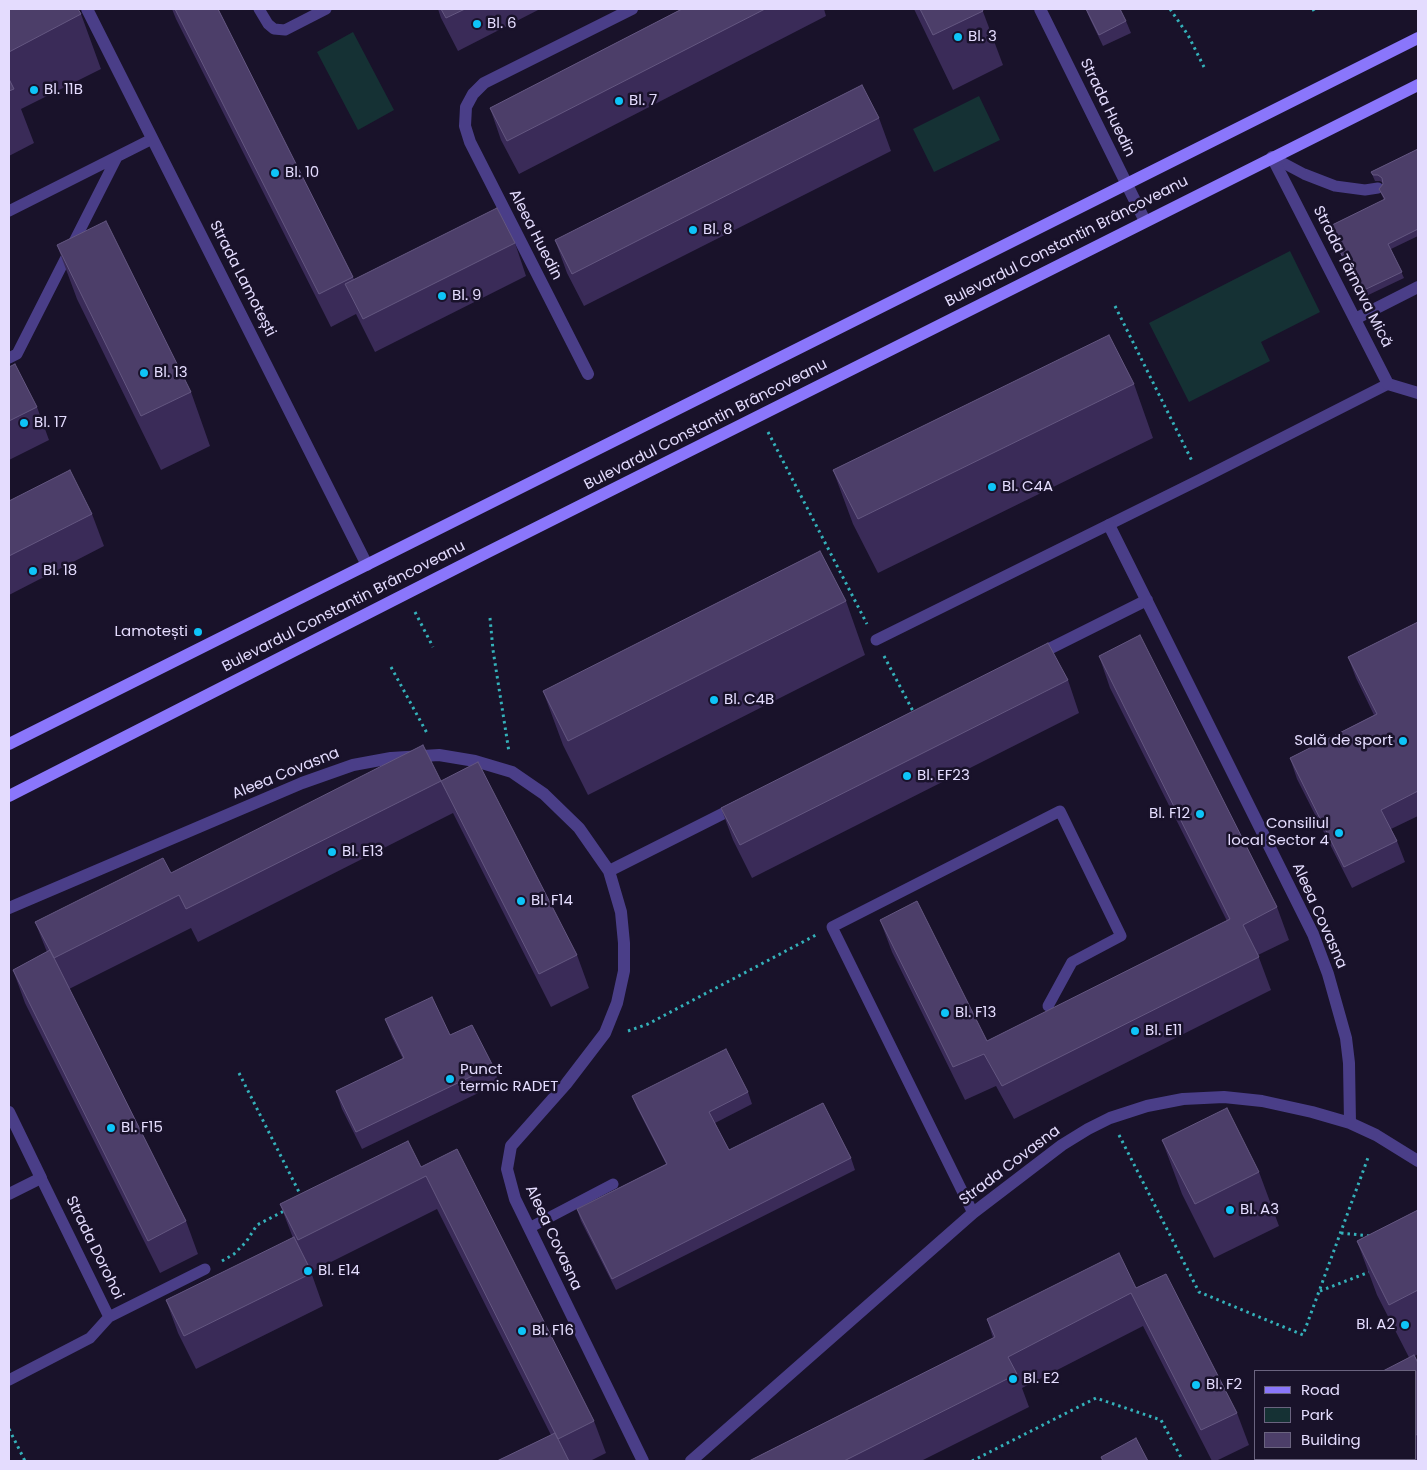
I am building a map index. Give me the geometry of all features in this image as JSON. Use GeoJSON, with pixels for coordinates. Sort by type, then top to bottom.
{"type":"FeatureCollection","features":[{"type":"Feature","properties":{"kind":"main road","name":"Bulevardul Constantin Brâncoveanu"},"geometry":{"type":"LineString","coordinates":[[9,744],[1418,38]]}},
{"type":"Feature","properties":{"kind":"main road","name":"Bulevardul Constantin Brâncoveanu"},"geometry":{"type":"LineString","coordinates":[[9,796],[1418,84]]}},
{"type":"Feature","properties":{"kind":"street","name":"Strada Lamotești"},"geometry":{"type":"LineString","coordinates":[[86,9],[367,565]]}},
{"type":"Feature","properties":{"kind":"street","name":"Aleea Huedin"},"geometry":{"type":"LineString","coordinates":[[588,374],[470,142],[465,126],[466,107],[473,94],[484,83],[632,9]]}},
{"type":"Feature","properties":{"kind":"street","name":"Strada Huedin"},"geometry":{"type":"LineString","coordinates":[[1040,9],[1145,222]]}},
{"type":"Feature","properties":{"kind":"street","name":"Strada Târnava Mică"},"geometry":{"type":"LineString","coordinates":[[1272,157],[1388,384]]}},
{"type":"Feature","properties":{"kind":"street"},"geometry":{"type":"LineString","coordinates":[[1355,319],[1418,287]]}},
{"type":"Feature","properties":{"kind":"street"},"geometry":{"type":"LineString","coordinates":[[1388,384],[1418,393]]}},
{"type":"Feature","properties":{"kind":"street","name":"Aleea Covasna"},"geometry":{"type":"LineString","coordinates":[[1109,525],[1313,934],[1338,1006],[1346,1038],[1349,1063],[1350,1123]]}},
{"type":"Feature","properties":{"kind":"street"},"geometry":{"type":"LineString","coordinates":[[1026,661],[1147,600]]}},
{"type":"Feature","properties":{"kind":"street","name":"Aleea Covasna"},"geometry":{"type":"LineString","coordinates":[[9,908],[302,783],[353,765],[391,758],[438,755],[474,761],[512,772],[544,794],[579,828],[609,871],[621,912],[624,971],[617,1004],[606,1033],[566,1084],[511,1146],[507,1170],[515,1199],[643,1461]]}},
{"type":"Feature","properties":{"kind":"street"},"geometry":{"type":"LineString","coordinates":[[609,871],[749,800]]}},
{"type":"Feature","properties":{"kind":"street","name":"Strada Covasna"},"geometry":{"type":"LineString","coordinates":[[691,1461],[973,1213],[1062,1145],[1110,1118],[1147,1106],[1183,1100],[1224,1097],[1262,1101],[1350,1123],[1376,1135],[1418,1161]]}},
{"type":"Feature","properties":{"kind":"street","name":"Strada Dorohoi"},"geometry":{"type":"LineString","coordinates":[[9,1112],[41,1178]]}},
{"type":"Feature","properties":{"kind":"street"},"geometry":{"type":"LineString","coordinates":[[9,1194],[41,1178]]}},
{"type":"Feature","properties":{"kind":"lane"},"geometry":{"type":"LineString","coordinates":[[259,9],[268,24],[274,29],[285,30],[326,9]]}},
{"type":"Feature","properties":{"kind":"lane"},"geometry":{"type":"LineString","coordinates":[[9,211],[152,139]]}},
{"type":"Feature","properties":{"kind":"lane"},"geometry":{"type":"LineString","coordinates":[[9,358],[17,354],[117,157]]}},
{"type":"Feature","properties":{"kind":"lane"},"geometry":{"type":"LineString","coordinates":[[1272,157],[1304,174],[1335,186],[1364,190],[1378,188]]}},
{"type":"Feature","properties":{"kind":"lane"},"geometry":{"type":"LineString","coordinates":[[876,640],[1388,384]]}},
{"type":"Feature","properties":{"kind":"lane"},"geometry":{"type":"LineString","coordinates":[[973,1213],[832,927],[1060,811],[1121,936],[1072,962],[1048,1006]]}},
{"type":"Feature","properties":{"kind":"lane","name":"Strada Dorohoi"},"geometry":{"type":"LineString","coordinates":[[41,1178],[110,1317],[205,1269]]}},
{"type":"Feature","properties":{"kind":"lane"},"geometry":{"type":"LineString","coordinates":[[529,1228],[613,1184]]}},
{"type":"Feature","properties":{"kind":"lane"},"geometry":{"type":"LineString","coordinates":[[9,1380],[90,1338],[110,1317]]}},
{"type":"Feature","properties":{"kind":"path"},"geometry":{"type":"LineString","coordinates":[[1170,9],[1188,35],[1204,67]]}},
{"type":"Feature","properties":{"kind":"path"},"geometry":{"type":"LineString","coordinates":[[1115,306],[1201,479]]}},
{"type":"Feature","properties":{"kind":"path"},"geometry":{"type":"LineString","coordinates":[[760,416],[915,716]]}},
{"type":"Feature","properties":{"kind":"path"},"geometry":{"type":"LineString","coordinates":[[406,594],[433,647]]}},
{"type":"Feature","properties":{"kind":"path"},"geometry":{"type":"LineString","coordinates":[[490,618],[493,650],[512,772]]}},
{"type":"Feature","properties":{"kind":"path"},"geometry":{"type":"LineString","coordinates":[[392,667],[438,755]]}},
{"type":"Feature","properties":{"kind":"path"},"geometry":{"type":"LineString","coordinates":[[606,1033],[629,1031],[648,1024],[832,927]]}},
{"type":"Feature","properties":{"kind":"path"},"geometry":{"type":"LineString","coordinates":[[240,1073],[304,1201]]}},
{"type":"Feature","properties":{"kind":"path"},"geometry":{"type":"LineString","coordinates":[[1110,1118],[1199,1292],[1303,1335],[1376,1135]]}},
{"type":"Feature","properties":{"kind":"path"},"geometry":{"type":"LineString","coordinates":[[205,1269],[234,1254],[246,1242],[257,1225],[288,1209]]}},
{"type":"Feature","properties":{"kind":"path"},"geometry":{"type":"LineString","coordinates":[[1341,1233],[1380,1237]]}},
{"type":"Feature","properties":{"kind":"path"},"geometry":{"type":"LineString","coordinates":[[1319,1292],[1373,1271]]}},
{"type":"Feature","properties":{"kind":"path"},"geometry":{"type":"LineString","coordinates":[[972,1461],[1096,1398],[1161,1420],[1183,1461]]}},
{"type":"Feature","properties":{"kind":"path"},"geometry":{"type":"LineString","coordinates":[[9,1429],[25,1461]]}},
{"type":"Feature","properties":{"kind":"green space"},"geometry":{"type":"Polygon","coordinates":[[[353,32],[394,110],[358,130],[317,52],[353,32]]]}},
{"type":"Feature","properties":{"kind":"green space"},"geometry":{"type":"Polygon","coordinates":[[[979,96],[1000,140],[934,172],[913,129],[979,96]]]}},
{"type":"Feature","properties":{"kind":"green space"},"geometry":{"type":"Polygon","coordinates":[[[1290,251],[1320,312],[1261,342],[1270,361],[1189,402],[1149,323],[1290,251]]]}},
{"type":"Feature","properties":{"kind":"building"},"geometry":{"type":"Polygon","coordinates":[[[9,9],[78,9],[81,14],[9,52],[9,9]]]}},
{"type":"Feature","properties":{"kind":"building","name":"Bl. 10"},"geometry":{"type":"Polygon","coordinates":[[[175,9],[218,9],[353,277],[319,294],[175,9]]]}},
{"type":"Feature","properties":{"kind":"building"},"geometry":{"type":"Polygon","coordinates":[[[441,9],[465,9],[446,18],[441,9]]]}},
{"type":"Feature","properties":{"kind":"building"},"geometry":{"type":"Polygon","coordinates":[[[682,9],[765,9],[507,141],[490,108],[682,9]]]}},
{"type":"Feature","properties":{"kind":"building"},"geometry":{"type":"Polygon","coordinates":[[[920,9],[982,9],[983,11],[933,35],[920,9]]]}},
{"type":"Feature","properties":{"kind":"building"},"geometry":{"type":"Polygon","coordinates":[[[1086,9],[1120,9],[1126,21],[1099,35],[1086,9]]]}},
{"type":"Feature","properties":{"kind":"building"},"geometry":{"type":"Polygon","coordinates":[[[9,79],[14,89],[9,91],[9,79]]]}},
{"type":"Feature","properties":{"kind":"building"},"geometry":{"type":"Polygon","coordinates":[[[862,85],[879,118],[572,274],[555,240],[862,85]]]}},
{"type":"Feature","properties":{"kind":"building"},"geometry":{"type":"Polygon","coordinates":[[[1418,149],[1418,229],[1388,244],[1402,272],[1360,292],[1328,227],[1385,199],[1379,189],[1383,184],[1382,178],[1378,175],[1373,175],[1371,172],[1418,149]]]}},
{"type":"Feature","properties":{"kind":"building"},"geometry":{"type":"Polygon","coordinates":[[[497,208],[515,243],[363,319],[345,284],[497,208]]]}},
{"type":"Feature","properties":{"kind":"building","name":"Bl. 13"},"geometry":{"type":"Polygon","coordinates":[[[106,221],[191,392],[141,416],[57,245],[106,221]]]}},
{"type":"Feature","properties":{"kind":"building"},"geometry":{"type":"Polygon","coordinates":[[[1109,335],[1134,384],[858,519],[833,470],[1109,335]]]}},
{"type":"Feature","properties":{"kind":"building"},"geometry":{"type":"Polygon","coordinates":[[[15,364],[37,407],[9,421],[9,367],[15,364]]]}},
{"type":"Feature","properties":{"kind":"building"},"geometry":{"type":"Polygon","coordinates":[[[70,470],[92,514],[9,556],[9,501],[70,470]]]}},
{"type":"Feature","properties":{"kind":"building"},"geometry":{"type":"Polygon","coordinates":[[[820,551],[846,601],[568,741],[543,691],[820,551]]]}},
{"type":"Feature","properties":{"kind":"building"},"geometry":{"type":"Polygon","coordinates":[[[1418,622],[1418,791],[1381,810],[1397,841],[1344,867],[1290,758],[1377,714],[1348,657],[1418,622]]]}},
{"type":"Feature","properties":{"kind":"building"},"geometry":{"type":"Polygon","coordinates":[[[1140,635],[1277,907],[1243,925],[1259,957],[1002,1086],[984,1054],[953,1067],[880,920],[917,901],[987,1041],[1230,919],[1099,656],[1140,635]]]}},
{"type":"Feature","properties":{"kind":"building"},"geometry":{"type":"Polygon","coordinates":[[[1048,643],[1068,680],[740,845],[721,808],[1048,643]]]}},
{"type":"Feature","properties":{"kind":"building"},"geometry":{"type":"Polygon","coordinates":[[[423,745],[441,781],[186,909],[179,895],[54,958],[35,922],[163,858],[171,873],[423,745]]]}},
{"type":"Feature","properties":{"kind":"building","name":"Bl. F14"},"geometry":{"type":"Polygon","coordinates":[[[478,762],[577,955],[539,974],[441,781],[478,762]]]}},
{"type":"Feature","properties":{"kind":"building","name":"Bl. F15"},"geometry":{"type":"Polygon","coordinates":[[[50,950],[186,1221],[148,1241],[13,970],[50,950]]]}},
{"type":"Feature","properties":{"kind":"building","name":"Punct termic RADET"},"geometry":{"type":"Polygon","coordinates":[[[432,997],[450,1035],[472,1025],[493,1066],[356,1132],[336,1091],[404,1058],[385,1019],[432,997]]]}},
{"type":"Feature","properties":{"kind":"building"},"geometry":{"type":"Polygon","coordinates":[[[726,1049],[748,1092],[709,1112],[729,1150],[823,1103],[851,1158],[612,1279],[577,1209],[667,1164],[632,1096],[726,1049]]]}},
{"type":"Feature","properties":{"kind":"building"},"geometry":{"type":"Polygon","coordinates":[[[1227,1108],[1259,1172],[1195,1204],[1162,1140],[1227,1108]]]}},
{"type":"Feature","properties":{"kind":"building"},"geometry":{"type":"Polygon","coordinates":[[[408,1141],[421,1167],[457,1149],[594,1421],[558,1439],[426,1176],[298,1240],[280,1204],[408,1141]]]}},
{"type":"Feature","properties":{"kind":"building"},"geometry":{"type":"Polygon","coordinates":[[[1418,1210],[1418,1290],[1389,1305],[1357,1241],[1418,1210]]]}},
{"type":"Feature","properties":{"kind":"building"},"geometry":{"type":"Polygon","coordinates":[[[294,1237],[312,1273],[184,1336],[166,1300],[294,1237]]]}},
{"type":"Feature","properties":{"kind":"building"},"geometry":{"type":"Polygon","coordinates":[[[1119,1253],[1136,1288],[1166,1274],[1237,1413],[1201,1430],[1131,1293],[1008,1357],[1017,1374],[844,1461],[749,1461],[995,1337],[987,1319],[1119,1253]]]}},
{"type":"Feature","properties":{"kind":"building"},"geometry":{"type":"Polygon","coordinates":[[[1414,1355],[1418,1363],[1418,1434],[1417,1370],[1385,1370],[1414,1355]]]}},
{"type":"Feature","properties":{"kind":"building"},"geometry":{"type":"Polygon","coordinates":[[[555,1433],[569,1461],[497,1461],[555,1433]]]}},
{"type":"Feature","properties":{"kind":"building"},"geometry":{"type":"Polygon","coordinates":[[[1136,1438],[1148,1461],[1103,1461],[1101,1457],[1136,1438]]]}},
{"type":"Feature","properties":{"kind":"place","name":"Bl. 6"},"geometry":{"type":"Point","coordinates":[477,24]}},
{"type":"Feature","properties":{"kind":"place","name":"Bl. 3"},"geometry":{"type":"Point","coordinates":[958,37]}},
{"type":"Feature","properties":{"kind":"place","name":"Bl. 11B"},"geometry":{"type":"Point","coordinates":[34,90]}},
{"type":"Feature","properties":{"kind":"place","name":"Bl. 7"},"geometry":{"type":"Point","coordinates":[619,101]}},
{"type":"Feature","properties":{"kind":"place","name":"Bl. 10"},"geometry":{"type":"Point","coordinates":[275,173]}},
{"type":"Feature","properties":{"kind":"place","name":"Bl. 8"},"geometry":{"type":"Point","coordinates":[693,230]}},
{"type":"Feature","properties":{"kind":"place","name":"Bl. 9"},"geometry":{"type":"Point","coordinates":[442,296]}},
{"type":"Feature","properties":{"kind":"place","name":"Bl. 13"},"geometry":{"type":"Point","coordinates":[144,373]}},
{"type":"Feature","properties":{"kind":"place","name":"Bl. 17"},"geometry":{"type":"Point","coordinates":[24,423]}},
{"type":"Feature","properties":{"kind":"place","name":"Bl. C4A"},"geometry":{"type":"Point","coordinates":[992,487]}},
{"type":"Feature","properties":{"kind":"place","name":"Bl. 18"},"geometry":{"type":"Point","coordinates":[33,571]}},
{"type":"Feature","properties":{"kind":"place","name":"Lamotești"},"geometry":{"type":"Point","coordinates":[198,632]}},
{"type":"Feature","properties":{"kind":"place","name":"Bl. C4B"},"geometry":{"type":"Point","coordinates":[714,700]}},
{"type":"Feature","properties":{"kind":"place","name":"Sală de sport"},"geometry":{"type":"Point","coordinates":[1403,741]}},
{"type":"Feature","properties":{"kind":"place","name":"Bl. EF23"},"geometry":{"type":"Point","coordinates":[907,776]}},
{"type":"Feature","properties":{"kind":"place","name":"Bl. F12"},"geometry":{"type":"Point","coordinates":[1200,814]}},
{"type":"Feature","properties":{"kind":"place","name":"Consiliul local Sector 4"},"geometry":{"type":"Point","coordinates":[1339,833]}},
{"type":"Feature","properties":{"kind":"place","name":"Bl. E13"},"geometry":{"type":"Point","coordinates":[332,852]}},
{"type":"Feature","properties":{"kind":"place","name":"Bl. F14"},"geometry":{"type":"Point","coordinates":[521,901]}},
{"type":"Feature","properties":{"kind":"place","name":"Bl. F13"},"geometry":{"type":"Point","coordinates":[945,1013]}},
{"type":"Feature","properties":{"kind":"place","name":"Bl. E11"},"geometry":{"type":"Point","coordinates":[1135,1031]}},
{"type":"Feature","properties":{"kind":"place","name":"Punct termic RADET"},"geometry":{"type":"Point","coordinates":[450,1079]}},
{"type":"Feature","properties":{"kind":"place","name":"Bl. F15"},"geometry":{"type":"Point","coordinates":[111,1128]}},
{"type":"Feature","properties":{"kind":"place","name":"Bl. A3"},"geometry":{"type":"Point","coordinates":[1230,1210]}},
{"type":"Feature","properties":{"kind":"place","name":"Bl. E14"},"geometry":{"type":"Point","coordinates":[308,1271]}},
{"type":"Feature","properties":{"kind":"place","name":"Bl. A2"},"geometry":{"type":"Point","coordinates":[1405,1325]}},
{"type":"Feature","properties":{"kind":"place","name":"Bl. F16"},"geometry":{"type":"Point","coordinates":[522,1331]}},
{"type":"Feature","properties":{"kind":"place","name":"Bl. E2"},"geometry":{"type":"Point","coordinates":[1013,1379]}},
{"type":"Feature","properties":{"kind":"place","name":"Bl. F2"},"geometry":{"type":"Point","coordinates":[1196,1385]}}]}
